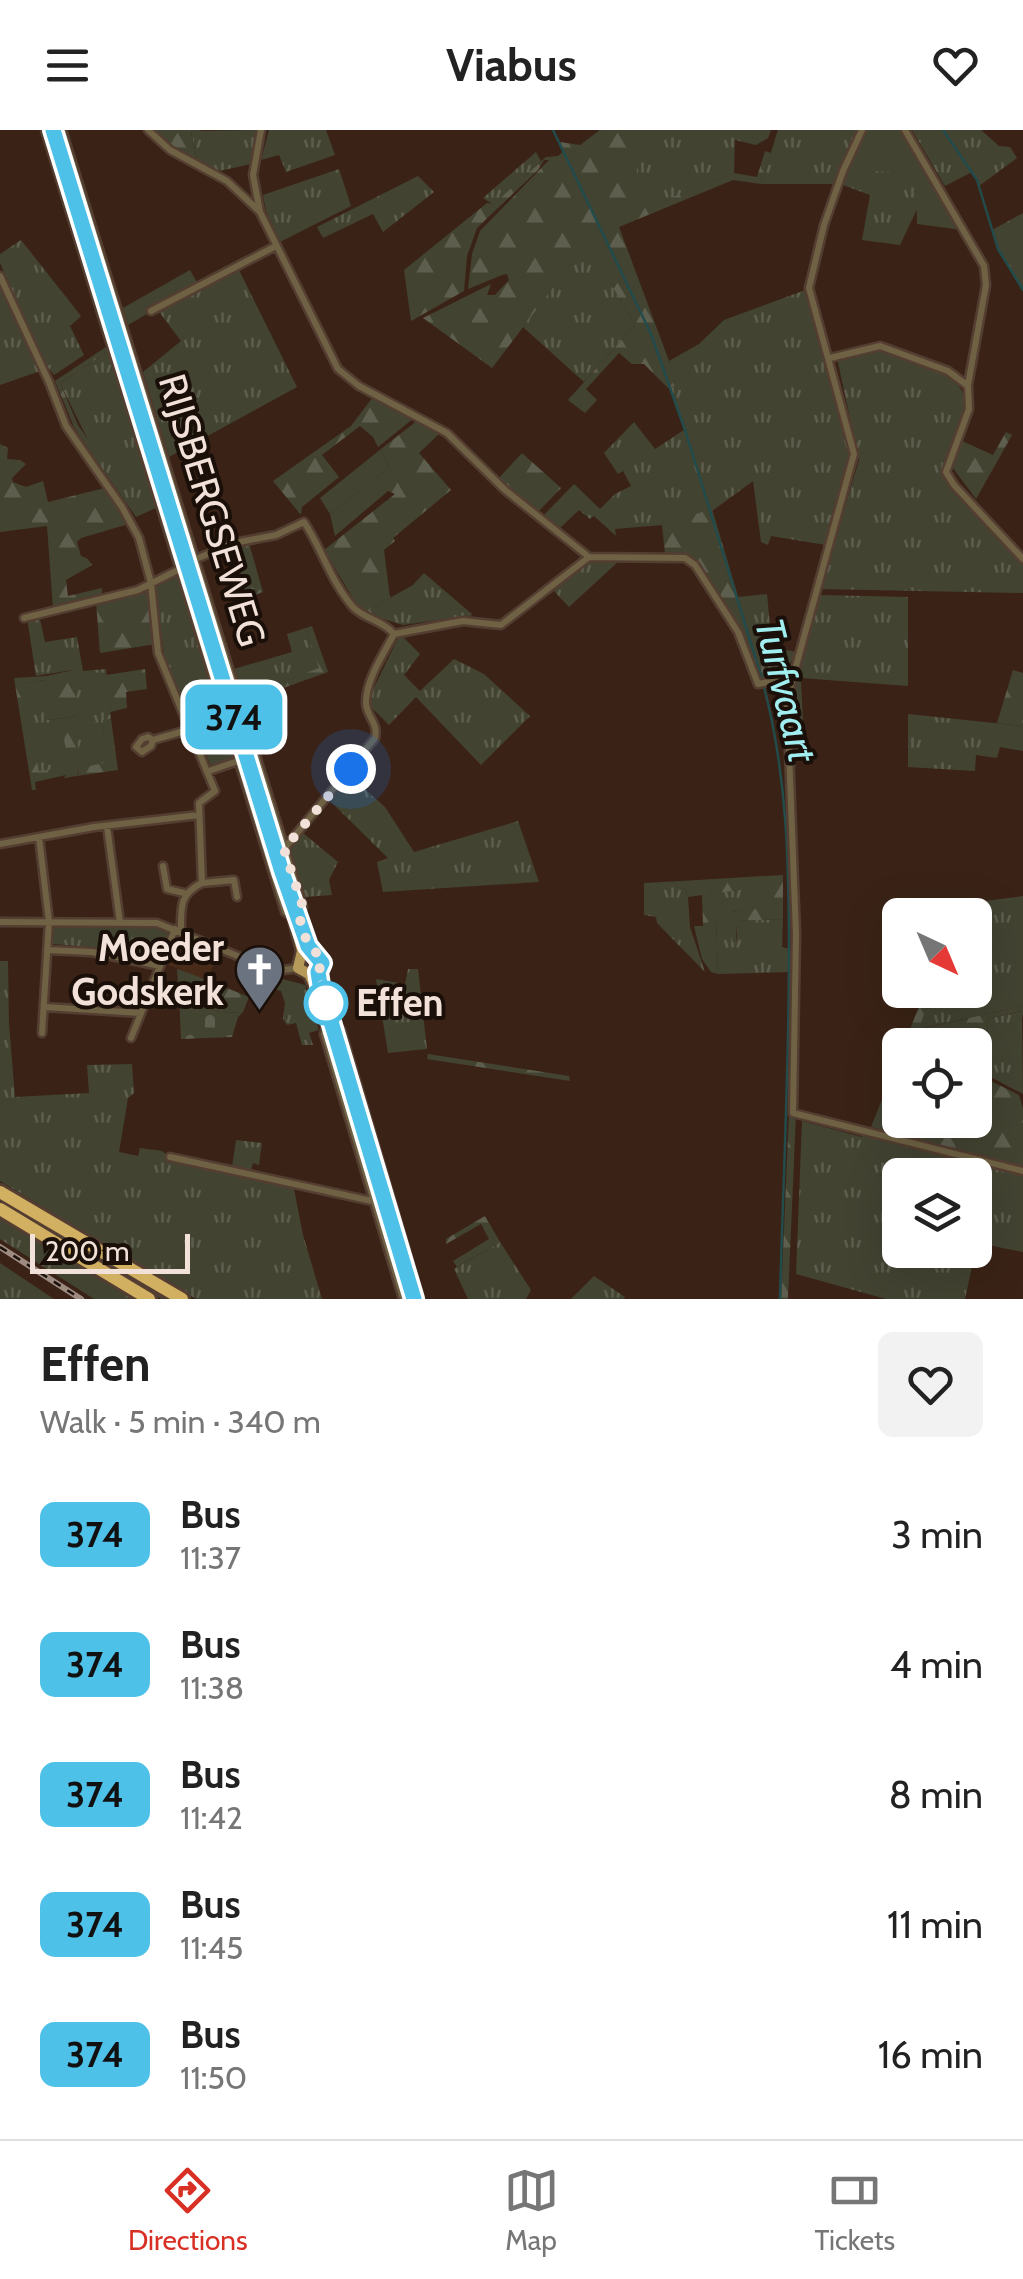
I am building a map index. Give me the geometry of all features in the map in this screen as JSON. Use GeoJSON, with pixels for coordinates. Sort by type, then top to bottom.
{"type":"FeatureCollection","features":[{"type":"Feature","properties":{"kind":"highway"},"geometry":{"type":"LineString","coordinates":[[0,1192],[182,1299]]}},
{"type":"Feature","properties":{"kind":"highway"},"geometry":{"type":"LineString","coordinates":[[0,1209],[149,1299]]}},
{"type":"Feature","properties":{"kind":"main road","name":"RIJSBERGSEWEG"},"geometry":{"type":"LineString","coordinates":[[53,130],[307,953],[318,954],[322,963],[308,971]]}},
{"type":"Feature","properties":{"kind":"main road"},"geometry":{"type":"LineString","coordinates":[[307,953],[308,971],[331,1028],[417,1299]]}},
{"type":"Feature","properties":{"kind":"street","name":"RIJSBERGSEWEG"},"geometry":{"type":"LineString","coordinates":[[45,130],[238,761],[295,914]]}},
{"type":"Feature","properties":{"kind":"street","name":"RIJSBERGSEWEG"},"geometry":{"type":"LineString","coordinates":[[62,130],[284,849],[295,914]]}},
{"type":"Feature","properties":{"kind":"street"},"geometry":{"type":"LineString","coordinates":[[148,130],[170,150],[227,181],[260,212]]}},
{"type":"Feature","properties":{"kind":"street"},"geometry":{"type":"LineString","coordinates":[[261,130],[254,175],[260,212],[338,369],[348,379],[446,433],[505,490],[588,557]]}},
{"type":"Feature","properties":{"kind":"street"},"geometry":{"type":"LineString","coordinates":[[862,130],[824,226],[809,288],[851,438],[853,466],[793,676],[786,717],[796,934],[792,1113],[1023,1171]]}},
{"type":"Feature","properties":{"kind":"street"},"geometry":{"type":"LineString","coordinates":[[906,130],[984,266],[986,285],[968,386],[969,409],[946,472],[1023,559]]}},
{"type":"Feature","properties":{"kind":"street"},"geometry":{"type":"LineString","coordinates":[[151,311],[276,246]]}},
{"type":"Feature","properties":{"kind":"street"},"geometry":{"type":"LineString","coordinates":[[0,276],[66,426],[139,538],[151,583],[158,653],[215,791],[199,804],[202,883]]}},
{"type":"Feature","properties":{"kind":"street"},"geometry":{"type":"LineString","coordinates":[[830,358],[880,346],[948,370],[968,386]]}},
{"type":"Feature","properties":{"kind":"street"},"geometry":{"type":"LineString","coordinates":[[196,559],[304,522],[355,609],[384,624],[394,634]]}},
{"type":"Feature","properties":{"kind":"street"},"geometry":{"type":"LineString","coordinates":[[394,634],[463,621],[500,625],[588,557],[672,556],[695,565],[738,632],[756,680],[764,684],[793,676]]}},
{"type":"Feature","properties":{"kind":"street"},"geometry":{"type":"LineString","coordinates":[[24,618],[138,590],[180,569]]}},
{"type":"Feature","properties":{"kind":"street"},"geometry":{"type":"LineString","coordinates":[[284,849],[375,738],[377,727],[367,710],[366,697],[394,634]]}},
{"type":"Feature","properties":{"kind":"street"},"geometry":{"type":"LineString","coordinates":[[153,740],[191,729]]}},
{"type":"Feature","properties":{"kind":"street"},"geometry":{"type":"LineString","coordinates":[[209,770],[238,761]]}},
{"type":"Feature","properties":{"kind":"street"},"geometry":{"type":"LineString","coordinates":[[0,844],[199,815]]}},
{"type":"Feature","properties":{"kind":"street"},"geometry":{"type":"LineString","coordinates":[[107,826],[120,924]]}},
{"type":"Feature","properties":{"kind":"street"},"geometry":{"type":"LineString","coordinates":[[39,837],[49,922],[42,1034]]}},
{"type":"Feature","properties":{"kind":"street"},"geometry":{"type":"LineString","coordinates":[[163,866],[167,889],[184,894],[202,883],[234,880],[237,898]]}},
{"type":"Feature","properties":{"kind":"street"},"geometry":{"type":"LineString","coordinates":[[131,1038],[178,930],[184,894]]}},
{"type":"Feature","properties":{"kind":"street"},"geometry":{"type":"LineString","coordinates":[[0,922],[158,923],[276,971],[308,971]]}},
{"type":"Feature","properties":{"kind":"street"},"geometry":{"type":"LineString","coordinates":[[47,950],[92,952],[160,966]]}},
{"type":"Feature","properties":{"kind":"street"},"geometry":{"type":"LineString","coordinates":[[44,1007],[142,1013]]}},
{"type":"Feature","properties":{"kind":"street"},"geometry":{"type":"LineString","coordinates":[[331,1028],[372,1201],[404,1299]]}},
{"type":"Feature","properties":{"kind":"street"},"geometry":{"type":"LineString","coordinates":[[331,1028],[417,1299]]}},
{"type":"Feature","properties":{"kind":"street"},"geometry":{"type":"LineString","coordinates":[[170,1157],[372,1201]]}},
{"type":"Feature","properties":{"kind":"shaded area"},"geometry":{"type":"Polygon","coordinates":[[[180,938],[218,953],[207,981],[166,964],[175,940],[180,938]]]}},
{"type":"Feature","properties":{"kind":"green space"},"geometry":{"type":"Polygon","coordinates":[[[152,130],[204,130],[191,132],[197,160],[166,144],[152,130]]]}},
{"type":"Feature","properties":{"kind":"green space"},"geometry":{"type":"Polygon","coordinates":[[[259,130],[251,164],[219,171],[197,160],[191,131],[259,130]]]}},
{"type":"Feature","properties":{"kind":"green space"},"geometry":{"type":"Polygon","coordinates":[[[269,130],[326,130],[335,155],[286,172],[279,155],[261,160],[269,130]]]}},
{"type":"Feature","properties":{"kind":"green space"},"geometry":{"type":"Polygon","coordinates":[[[600,130],[637,130],[637,211],[734,173],[757,177],[765,151],[771,153],[761,184],[733,180],[619,227],[678,385],[668,388],[644,364],[632,364],[619,353],[586,389],[597,400],[585,413],[568,400],[635,325],[587,243],[492,368],[423,318],[491,284],[487,295],[495,295],[509,280],[507,274],[502,275],[468,289],[472,254],[480,231],[549,160],[544,160],[477,228],[467,256],[464,291],[411,321],[404,270],[487,203],[494,204],[546,157],[558,156],[564,151],[560,142],[580,145],[600,130]]]}},
{"type":"Feature","properties":{"kind":"green space"},"geometry":{"type":"Polygon","coordinates":[[[637,130],[771,130],[768,138],[756,145],[735,140],[734,173],[636,212],[637,130]]]}},
{"type":"Feature","properties":{"kind":"green space"},"geometry":{"type":"Polygon","coordinates":[[[778,130],[843,130],[855,136],[835,184],[761,184],[778,130]]]}},
{"type":"Feature","properties":{"kind":"green space"},"geometry":{"type":"Polygon","coordinates":[[[842,130],[905,130],[962,230],[917,224],[916,175],[847,168],[855,136],[842,130]]]}},
{"type":"Feature","properties":{"kind":"green space"},"geometry":{"type":"Polygon","coordinates":[[[912,130],[981,130],[999,146],[1010,147],[1017,158],[979,186],[972,172],[945,186],[912,130]]]}},
{"type":"Feature","properties":{"kind":"green space"},"geometry":{"type":"Polygon","coordinates":[[[536,152],[541,161],[494,205],[483,198],[536,152]]]}},
{"type":"Feature","properties":{"kind":"green space"},"geometry":{"type":"Polygon","coordinates":[[[849,166],[918,172],[918,207],[900,245],[862,240],[870,195],[843,185],[849,166]]]}},
{"type":"Feature","properties":{"kind":"green space"},"geometry":{"type":"Polygon","coordinates":[[[339,169],[351,206],[280,242],[263,195],[339,169]]]}},
{"type":"Feature","properties":{"kind":"green space"},"geometry":{"type":"Polygon","coordinates":[[[418,176],[434,192],[383,232],[373,214],[323,238],[317,227],[418,176]]]}},
{"type":"Feature","properties":{"kind":"green space"},"geometry":{"type":"Polygon","coordinates":[[[1023,213],[1023,290],[999,251],[992,230],[1023,213]]]}},
{"type":"Feature","properties":{"kind":"green space"},"geometry":{"type":"Polygon","coordinates":[[[21,240],[81,316],[70,326],[84,355],[54,375],[0,263],[0,254],[21,240]]]}},
{"type":"Feature","properties":{"kind":"green space"},"geometry":{"type":"Polygon","coordinates":[[[587,242],[635,325],[584,382],[523,327],[587,242]]]}},
{"type":"Feature","properties":{"kind":"green space"},"geometry":{"type":"Polygon","coordinates":[[[238,268],[297,387],[169,457],[143,372],[181,341],[157,309],[238,268]]]}},
{"type":"Feature","properties":{"kind":"green space"},"geometry":{"type":"Polygon","coordinates":[[[190,270],[198,284],[128,325],[123,308],[190,270]]]}},
{"type":"Feature","properties":{"kind":"green space"},"geometry":{"type":"Polygon","coordinates":[[[0,282],[40,371],[0,385],[0,282]]]}},
{"type":"Feature","properties":{"kind":"green space"},"geometry":{"type":"Polygon","coordinates":[[[808,289],[850,454],[826,545],[771,536],[768,545],[761,542],[753,481],[712,511],[662,525],[615,529],[616,536],[594,516],[590,519],[579,510],[559,529],[543,516],[574,484],[600,509],[615,494],[631,486],[623,471],[618,474],[604,453],[634,422],[655,449],[684,430],[670,386],[677,384],[669,361],[699,344],[724,320],[808,289]]]}},
{"type":"Feature","properties":{"kind":"green space"},"geometry":{"type":"Polygon","coordinates":[[[109,345],[110,350],[60,383],[91,444],[89,450],[74,427],[55,381],[109,345]]]}},
{"type":"Feature","properties":{"kind":"green space"},"geometry":{"type":"Polygon","coordinates":[[[883,348],[938,370],[960,388],[965,413],[941,472],[1023,562],[1023,593],[821,589],[859,460],[837,358],[883,348]]]}},
{"type":"Feature","properties":{"kind":"green space"},"geometry":{"type":"Polygon","coordinates":[[[110,350],[158,507],[136,517],[89,450],[90,444],[60,383],[110,350]]]}},
{"type":"Feature","properties":{"kind":"green space"},"geometry":{"type":"Polygon","coordinates":[[[373,397],[414,418],[378,447],[360,426],[322,455],[339,477],[302,507],[301,515],[273,481],[351,426],[373,397]]]}},
{"type":"Feature","properties":{"kind":"green space"},"geometry":{"type":"Polygon","coordinates":[[[418,420],[440,433],[419,453],[451,490],[384,550],[390,598],[370,609],[374,616],[357,605],[324,550],[395,494],[388,491],[335,536],[330,514],[389,468],[381,449],[418,420]]]}},
{"type":"Feature","properties":{"kind":"green space"},"geometry":{"type":"Polygon","coordinates":[[[1006,432],[1012,435],[976,499],[953,468],[962,441],[993,455],[1006,432]]]}},
{"type":"Feature","properties":{"kind":"green space"},"geometry":{"type":"Polygon","coordinates":[[[0,444],[8,448],[7,459],[26,464],[12,478],[13,482],[26,487],[43,481],[48,502],[109,487],[132,523],[81,538],[77,542],[81,556],[92,565],[66,580],[68,596],[102,588],[102,594],[53,608],[47,526],[0,532],[0,444]]]}},
{"type":"Feature","properties":{"kind":"green space"},"geometry":{"type":"Polygon","coordinates":[[[381,449],[389,468],[330,514],[320,498],[381,449]]]}},
{"type":"Feature","properties":{"kind":"green space"},"geometry":{"type":"Polygon","coordinates":[[[522,453],[561,488],[538,512],[499,478],[522,453]]]}},
{"type":"Feature","properties":{"kind":"green space"},"geometry":{"type":"Polygon","coordinates":[[[712,509],[763,680],[742,632],[698,565],[685,555],[665,554],[662,525],[712,509]]]}},
{"type":"Feature","properties":{"kind":"green space"},"geometry":{"type":"Polygon","coordinates":[[[249,543],[263,592],[247,598],[233,545],[249,543]]]}},
{"type":"Feature","properties":{"kind":"green space"},"geometry":{"type":"Polygon","coordinates":[[[620,560],[569,607],[553,590],[590,561],[620,560]]]}},
{"type":"Feature","properties":{"kind":"green space"},"geometry":{"type":"Polygon","coordinates":[[[424,573],[473,615],[403,625],[374,616],[370,609],[413,585],[424,573]]]}},
{"type":"Feature","properties":{"kind":"green space"},"geometry":{"type":"Polygon","coordinates":[[[179,574],[236,759],[212,768],[165,661],[155,585],[179,574]]]}},
{"type":"Feature","properties":{"kind":"green space"},"geometry":{"type":"Polygon","coordinates":[[[149,587],[156,644],[100,653],[96,602],[149,587]]]}},
{"type":"Feature","properties":{"kind":"green space"},"geometry":{"type":"Polygon","coordinates":[[[767,594],[772,647],[796,652],[785,674],[763,680],[738,597],[767,594]]]}},
{"type":"Feature","properties":{"kind":"green space"},"geometry":{"type":"Polygon","coordinates":[[[820,595],[908,597],[908,686],[801,678],[800,666],[820,595]]]}},
{"type":"Feature","properties":{"kind":"green space"},"geometry":{"type":"Polygon","coordinates":[[[39,615],[45,642],[77,637],[83,671],[106,669],[111,719],[103,721],[105,763],[78,771],[77,776],[64,778],[66,775],[39,772],[20,684],[45,680],[48,720],[77,716],[72,670],[36,676],[27,618],[39,615]]]}},
{"type":"Feature","properties":{"kind":"green space"},"geometry":{"type":"Polygon","coordinates":[[[312,626],[328,672],[244,702],[242,696],[319,668],[306,628],[312,626]]]}},
{"type":"Feature","properties":{"kind":"green space"},"geometry":{"type":"Polygon","coordinates":[[[306,628],[320,668],[242,696],[234,669],[292,652],[287,634],[306,628]]]}},
{"type":"Feature","properties":{"kind":"green space"},"geometry":{"type":"Polygon","coordinates":[[[400,634],[420,654],[404,675],[420,691],[454,659],[484,674],[530,716],[481,765],[416,697],[389,725],[369,705],[400,634]]]}},
{"type":"Feature","properties":{"kind":"green space"},"geometry":{"type":"Polygon","coordinates":[[[800,666],[803,719],[795,769],[790,704],[800,666]]]}},
{"type":"Feature","properties":{"kind":"green space"},"geometry":{"type":"Polygon","coordinates":[[[145,669],[147,689],[126,692],[127,708],[110,712],[106,675],[145,669]]]}},
{"type":"Feature","properties":{"kind":"green space"},"geometry":{"type":"Polygon","coordinates":[[[73,670],[77,716],[47,720],[45,680],[21,684],[39,771],[62,769],[66,775],[35,782],[36,790],[32,790],[14,678],[73,670]]]}},
{"type":"Feature","properties":{"kind":"green space"},"geometry":{"type":"Polygon","coordinates":[[[1013,670],[1023,673],[1023,726],[997,723],[1013,670]]]}},
{"type":"Feature","properties":{"kind":"green space"},"geometry":{"type":"Polygon","coordinates":[[[908,714],[1023,726],[1023,751],[1000,747],[997,758],[976,755],[975,771],[908,767],[908,714]]]}},
{"type":"Feature","properties":{"kind":"green space"},"geometry":{"type":"Polygon","coordinates":[[[111,719],[118,770],[77,776],[80,768],[104,763],[103,720],[111,719]]]}},
{"type":"Feature","properties":{"kind":"green space"},"geometry":{"type":"Polygon","coordinates":[[[97,722],[98,729],[76,733],[80,759],[66,767],[60,758],[66,746],[62,727],[97,722]]]}},
{"type":"Feature","properties":{"kind":"green space"},"geometry":{"type":"Polygon","coordinates":[[[350,776],[385,807],[414,852],[518,821],[539,882],[383,892],[377,862],[388,858],[330,801],[350,776]]]}},
{"type":"Feature","properties":{"kind":"green space"},"geometry":{"type":"Polygon","coordinates":[[[303,833],[338,862],[329,880],[332,895],[305,897],[290,849],[303,833]]]}},
{"type":"Feature","properties":{"kind":"green space"},"geometry":{"type":"Polygon","coordinates":[[[783,875],[783,919],[737,921],[735,943],[731,912],[773,907],[773,884],[708,895],[709,913],[716,915],[718,974],[711,972],[702,959],[694,926],[703,926],[702,895],[688,897],[681,881],[783,875]]]}},
{"type":"Feature","properties":{"kind":"green space"},"geometry":{"type":"Polygon","coordinates":[[[681,881],[688,897],[690,927],[705,972],[657,923],[656,917],[644,915],[644,883],[681,881]]]}},
{"type":"Feature","properties":{"kind":"green space"},"geometry":{"type":"Polygon","coordinates":[[[773,883],[774,907],[731,912],[737,942],[736,921],[783,919],[782,947],[793,950],[793,972],[718,974],[716,916],[708,914],[708,895],[773,883]]]}},
{"type":"Feature","properties":{"kind":"green space"},"geometry":{"type":"Polygon","coordinates":[[[1023,896],[1023,1006],[918,1028],[926,1008],[992,1008],[992,900],[1023,896]]]}},
{"type":"Feature","properties":{"kind":"green space"},"geometry":{"type":"Polygon","coordinates":[[[53,925],[171,930],[155,959],[101,948],[53,944],[53,925]]]}},
{"type":"Feature","properties":{"kind":"green space"},"geometry":{"type":"Polygon","coordinates":[[[0,961],[8,961],[15,1097],[89,1093],[87,1065],[132,1064],[134,1093],[128,1098],[119,1152],[138,1156],[140,1148],[162,1151],[170,1158],[293,1184],[322,1299],[196,1299],[0,1181],[0,961]]]}},
{"type":"Feature","properties":{"kind":"green space"},"geometry":{"type":"Polygon","coordinates":[[[177,969],[186,972],[182,993],[219,1008],[227,988],[249,997],[243,1012],[221,1013],[179,996],[177,969]]]}},
{"type":"Feature","properties":{"kind":"green space"},"geometry":{"type":"Polygon","coordinates":[[[408,969],[418,969],[427,1049],[388,1053],[376,979],[405,984],[408,969]]]}},
{"type":"Feature","properties":{"kind":"green space"},"geometry":{"type":"Polygon","coordinates":[[[186,972],[227,988],[220,1008],[182,993],[186,972]]]}},
{"type":"Feature","properties":{"kind":"green space"},"geometry":{"type":"Polygon","coordinates":[[[275,977],[305,985],[319,1030],[309,1033],[313,1045],[302,1045],[296,1023],[287,1025],[283,1019],[285,1003],[281,991],[273,989],[275,977]]]}},
{"type":"Feature","properties":{"kind":"green space"},"geometry":{"type":"Polygon","coordinates":[[[179,996],[221,1013],[243,1012],[232,1037],[181,1039],[179,996]]]}},
{"type":"Feature","properties":{"kind":"green space"},"geometry":{"type":"Polygon","coordinates":[[[1023,1006],[1023,1018],[1021,1011],[987,1019],[987,1028],[924,1028],[1023,1006]]]}},
{"type":"Feature","properties":{"kind":"green space"},"geometry":{"type":"Polygon","coordinates":[[[918,1008],[926,1008],[919,1028],[910,1028],[918,1008]]]}},
{"type":"Feature","properties":{"kind":"green space"},"geometry":{"type":"Polygon","coordinates":[[[1022,1011],[1023,1094],[992,1078],[992,1028],[987,1028],[987,1019],[1022,1011]]]}},
{"type":"Feature","properties":{"kind":"green space"},"geometry":{"type":"Polygon","coordinates":[[[428,1054],[569,1076],[570,1081],[427,1059],[428,1054]]]}},
{"type":"Feature","properties":{"kind":"green space"},"geometry":{"type":"Polygon","coordinates":[[[791,1067],[796,1114],[788,1299],[781,1299],[791,1067]]]}},
{"type":"Feature","properties":{"kind":"green space"},"geometry":{"type":"Polygon","coordinates":[[[992,1082],[1019,1095],[1023,1109],[1023,1168],[912,1138],[992,1138],[992,1082]]]}},
{"type":"Feature","properties":{"kind":"green space"},"geometry":{"type":"Polygon","coordinates":[[[882,1099],[882,1130],[871,1127],[882,1099]]]}},
{"type":"Feature","properties":{"kind":"green space"},"geometry":{"type":"Polygon","coordinates":[[[802,1121],[862,1137],[864,1132],[960,1158],[882,1158],[882,1268],[972,1268],[965,1299],[886,1299],[796,1274],[802,1121]]]}},
{"type":"Feature","properties":{"kind":"green space"},"geometry":{"type":"Polygon","coordinates":[[[236,1140],[262,1143],[259,1165],[253,1163],[251,1170],[232,1167],[236,1140]]]}},
{"type":"Feature","properties":{"kind":"green space"},"geometry":{"type":"Polygon","coordinates":[[[992,1167],[1023,1175],[1023,1252],[992,1246],[992,1167]]]}},
{"type":"Feature","properties":{"kind":"green space"},"geometry":{"type":"Polygon","coordinates":[[[0,1196],[171,1299],[161,1299],[0,1202],[0,1196]]]}},
{"type":"Feature","properties":{"kind":"green space"},"geometry":{"type":"Polygon","coordinates":[[[0,1216],[137,1299],[94,1299],[0,1239],[0,1216]]]}},
{"type":"Feature","properties":{"kind":"green space"},"geometry":{"type":"Polygon","coordinates":[[[485,1216],[500,1242],[457,1267],[453,1261],[489,1239],[481,1224],[446,1244],[446,1239],[485,1216]]]}},
{"type":"Feature","properties":{"kind":"green space"},"geometry":{"type":"Polygon","coordinates":[[[500,1242],[531,1290],[526,1299],[468,1299],[454,1269],[500,1242]]]}},
{"type":"Feature","properties":{"kind":"green space"},"geometry":{"type":"Polygon","coordinates":[[[0,1263],[54,1299],[0,1299],[0,1263]]]}},
{"type":"Feature","properties":{"kind":"green space"},"geometry":{"type":"Polygon","coordinates":[[[594,1276],[625,1297],[624,1299],[571,1299],[594,1276]]]}},
{"type":"Feature","properties":{"kind":"waterway","name":"Turfvaart"},"geometry":{"type":"LineString","coordinates":[[553,130],[651,334],[762,679]]}},
{"type":"Feature","properties":{"kind":"waterway"},"geometry":{"type":"LineString","coordinates":[[943,130],[977,180],[998,249],[1023,290]]}},
{"type":"Feature","properties":{"kind":"waterway","name":"Turfvaart"},"geometry":{"type":"LineString","coordinates":[[764,687],[782,786],[788,886],[780,1299]]}},
{"type":"Feature","properties":{"kind":"railway"},"geometry":{"type":"LineString","coordinates":[[0,1247],[81,1299]]}},
{"type":"Feature","properties":{"kind":"bus line","name":"374"},"geometry":{"type":"LineString","coordinates":[[53,130],[282,872],[308,946],[322,963],[318,972],[320,985],[414,1299]]}},
{"type":"Feature","properties":{"kind":"place","name":"Effen"},"geometry":{"type":"Point","coordinates":[326,1003]}},
{"type":"Feature","properties":{"kind":"place","name":"Moeder Godskerk"},"geometry":{"type":"Point","coordinates":[259,1012]}},
{"type":"Feature","properties":{"kind":"route"},"geometry":{"type":"LineString","coordinates":[[326,1003],[318,972],[322,963],[305,938],[299,916],[303,907],[284,849],[351,769]]}}]}
